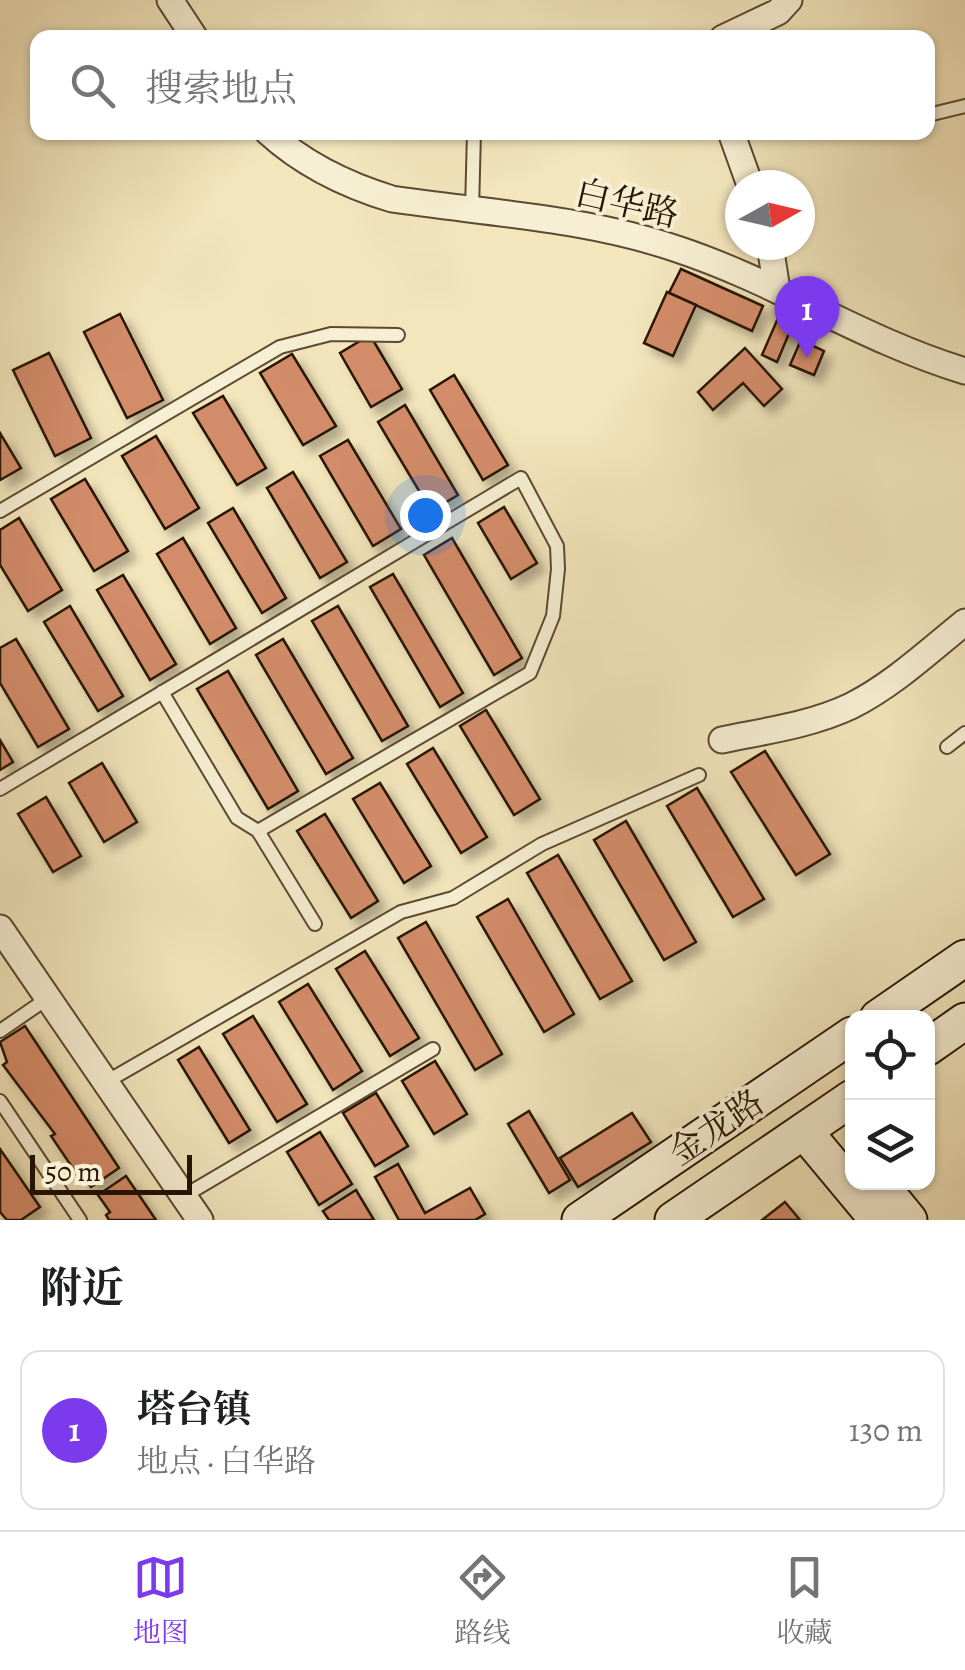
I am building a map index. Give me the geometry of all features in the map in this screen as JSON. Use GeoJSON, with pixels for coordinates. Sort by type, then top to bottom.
{"type":"FeatureCollection","features":[{"type":"Feature","properties":{"kind":"main road"},"geometry":{"type":"LineString","coordinates":[[890,1010],[965,958]]}},
{"type":"Feature","properties":{"kind":"main road"},"geometry":{"type":"LineString","coordinates":[[935,1041],[965,1021]]}},
{"type":"Feature","properties":{"kind":"main road","name":"金龙路"},"geometry":{"type":"LineString","coordinates":[[580,1220],[845,1040]]}},
{"type":"Feature","properties":{"kind":"main road"},"geometry":{"type":"LineString","coordinates":[[827,1115],[845,1141]]}},
{"type":"Feature","properties":{"kind":"main road"},"geometry":{"type":"LineString","coordinates":[[827,1115],[878,1220]]}},
{"type":"Feature","properties":{"kind":"main road","name":"金龙路"},"geometry":{"type":"LineString","coordinates":[[673,1220],[827,1115]]}},
{"type":"Feature","properties":{"kind":"main road"},"geometry":{"type":"LineString","coordinates":[[885,1190],[909,1220]]}},
{"type":"Feature","properties":{"kind":"street"},"geometry":{"type":"LineString","coordinates":[[170,0],[190,30]]}},
{"type":"Feature","properties":{"kind":"street"},"geometry":{"type":"LineString","coordinates":[[740,30],[778,12],[789,0]]}},
{"type":"Feature","properties":{"kind":"street","name":"白华路"},"geometry":{"type":"LineString","coordinates":[[278,140],[310,165],[364,191],[625,232],[777,290],[873,336],[965,371]]}},
{"type":"Feature","properties":{"kind":"street"},"geometry":{"type":"LineString","coordinates":[[734,140],[745,170]]}},
{"type":"Feature","properties":{"kind":"street"},"geometry":{"type":"LineString","coordinates":[[772,260],[777,290]]}},
{"type":"Feature","properties":{"kind":"street"},"geometry":{"type":"LineString","coordinates":[[722,740],[812,721],[850,706],[886,685],[965,622]]}},
{"type":"Feature","properties":{"kind":"street"},"geometry":{"type":"LineString","coordinates":[[0,928],[200,1220]]}},
{"type":"Feature","properties":{"kind":"lane"},"geometry":{"type":"LineString","coordinates":[[935,113],[965,106]]}},
{"type":"Feature","properties":{"kind":"lane"},"geometry":{"type":"LineString","coordinates":[[472,211],[474,140]]}},
{"type":"Feature","properties":{"kind":"lane"},"geometry":{"type":"LineString","coordinates":[[0,511],[280,347],[332,334],[398,334]]}},
{"type":"Feature","properties":{"kind":"lane"},"geometry":{"type":"LineString","coordinates":[[0,789],[521,478],[557,546],[553,616],[530,673],[258,831]]}},
{"type":"Feature","properties":{"kind":"lane"},"geometry":{"type":"LineString","coordinates":[[162,692],[237,818],[258,831],[315,924]]}},
{"type":"Feature","properties":{"kind":"lane"},"geometry":{"type":"LineString","coordinates":[[947,747],[965,733]]}},
{"type":"Feature","properties":{"kind":"lane"},"geometry":{"type":"LineString","coordinates":[[106,1082],[400,912],[453,898],[542,844],[699,775]]}},
{"type":"Feature","properties":{"kind":"lane"},"geometry":{"type":"LineString","coordinates":[[0,1032],[48,998]]}},
{"type":"Feature","properties":{"kind":"lane"},"geometry":{"type":"LineString","coordinates":[[184,1196],[432,1049]]}},
{"type":"Feature","properties":{"kind":"lane"},"geometry":{"type":"LineString","coordinates":[[0,1102],[80,1220]]}},
{"type":"Feature","properties":{"kind":"building"},"geometry":{"type":"Polygon","coordinates":[[[681,269],[763,306],[752,331],[669,293],[681,269]]]}},
{"type":"Feature","properties":{"kind":"building"},"geometry":{"type":"Polygon","coordinates":[[[667,292],[696,305],[673,356],[644,343],[667,292]]]}},
{"type":"Feature","properties":{"kind":"building"},"geometry":{"type":"Polygon","coordinates":[[[120,314],[163,400],[127,418],[84,332],[120,314]]]}},
{"type":"Feature","properties":{"kind":"building"},"geometry":{"type":"Polygon","coordinates":[[[778,318],[793,324],[777,362],[762,355],[778,318]]]}},
{"type":"Feature","properties":{"kind":"building"},"geometry":{"type":"Polygon","coordinates":[[[370,335],[402,389],[371,407],[340,353],[370,335]]]}},
{"type":"Feature","properties":{"kind":"building"},"geometry":{"type":"Polygon","coordinates":[[[801,340],[824,351],[814,375],[790,365],[801,340]]]}},
{"type":"Feature","properties":{"kind":"building"},"geometry":{"type":"Polygon","coordinates":[[[745,348],[782,389],[764,406],[743,383],[713,410],[698,392],[745,348]]]}},
{"type":"Feature","properties":{"kind":"building"},"geometry":{"type":"Polygon","coordinates":[[[49,353],[91,438],[55,456],[13,370],[49,353]]]}},
{"type":"Feature","properties":{"kind":"building"},"geometry":{"type":"Polygon","coordinates":[[[292,354],[336,426],[303,445],[260,373],[292,354]]]}},
{"type":"Feature","properties":{"kind":"building"},"geometry":{"type":"Polygon","coordinates":[[[454,375],[508,465],[483,480],[430,390],[454,375]]]}},
{"type":"Feature","properties":{"kind":"building"},"geometry":{"type":"Polygon","coordinates":[[[223,396],[266,468],[237,485],[193,413],[223,396]]]}},
{"type":"Feature","properties":{"kind":"building"},"geometry":{"type":"Polygon","coordinates":[[[405,405],[458,495],[431,511],[378,422],[405,405]]]}},
{"type":"Feature","properties":{"kind":"building"},"geometry":{"type":"Polygon","coordinates":[[[0,433],[21,468],[0,480],[0,433]]]}},
{"type":"Feature","properties":{"kind":"building"},"geometry":{"type":"Polygon","coordinates":[[[156,436],[199,508],[165,529],[122,456],[156,436]]]}},
{"type":"Feature","properties":{"kind":"building"},"geometry":{"type":"Polygon","coordinates":[[[348,440],[401,529],[373,546],[320,456],[348,440]]]}},
{"type":"Feature","properties":{"kind":"building"},"geometry":{"type":"Polygon","coordinates":[[[293,472],[347,562],[320,578],[267,488],[293,472]]]}},
{"type":"Feature","properties":{"kind":"building"},"geometry":{"type":"Polygon","coordinates":[[[85,479],[128,551],[94,571],[51,499],[85,479]]]}},
{"type":"Feature","properties":{"kind":"building"},"geometry":{"type":"Polygon","coordinates":[[[504,507],[537,563],[511,579],[478,523],[504,507]]]}},
{"type":"Feature","properties":{"kind":"building"},"geometry":{"type":"Polygon","coordinates":[[[233,508],[286,598],[262,613],[208,523],[233,508]]]}},
{"type":"Feature","properties":{"kind":"building"},"geometry":{"type":"Polygon","coordinates":[[[19,518],[62,590],[28,611],[0,565],[0,530],[19,518]]]}},
{"type":"Feature","properties":{"kind":"building"},"geometry":{"type":"Polygon","coordinates":[[[183,538],[236,628],[210,644],[157,554],[183,538]]]}},
{"type":"Feature","properties":{"kind":"building"},"geometry":{"type":"Polygon","coordinates":[[[452,538],[522,658],[494,675],[424,555],[452,538]]]}},
{"type":"Feature","properties":{"kind":"building"},"geometry":{"type":"Polygon","coordinates":[[[393,574],[463,693],[440,707],[370,587],[393,574]]]}},
{"type":"Feature","properties":{"kind":"building"},"geometry":{"type":"Polygon","coordinates":[[[123,575],[176,664],[150,680],[97,590],[123,575]]]}},
{"type":"Feature","properties":{"kind":"building"},"geometry":{"type":"Polygon","coordinates":[[[70,606],[123,696],[98,711],[44,622],[70,606]]]}},
{"type":"Feature","properties":{"kind":"building"},"geometry":{"type":"Polygon","coordinates":[[[338,606],[408,726],[382,741],[312,621],[338,606]]]}},
{"type":"Feature","properties":{"kind":"building"},"geometry":{"type":"Polygon","coordinates":[[[16,639],[69,729],[38,747],[0,683],[0,648],[16,639]]]}},
{"type":"Feature","properties":{"kind":"building"},"geometry":{"type":"Polygon","coordinates":[[[283,639],[353,758],[326,774],[256,655],[283,639]]]}},
{"type":"Feature","properties":{"kind":"building"},"geometry":{"type":"Polygon","coordinates":[[[228,671],[298,791],[268,809],[197,689],[228,671]]]}},
{"type":"Feature","properties":{"kind":"building"},"geometry":{"type":"Polygon","coordinates":[[[486,710],[540,799],[514,815],[460,726],[486,710]]]}},
{"type":"Feature","properties":{"kind":"building"},"geometry":{"type":"Polygon","coordinates":[[[0,740],[13,762],[0,770],[0,740]]]}},
{"type":"Feature","properties":{"kind":"building"},"geometry":{"type":"Polygon","coordinates":[[[433,748],[487,837],[461,853],[407,764],[433,748]]]}},
{"type":"Feature","properties":{"kind":"building"},"geometry":{"type":"Polygon","coordinates":[[[765,751],[830,854],[796,875],[731,772],[765,751]]]}},
{"type":"Feature","properties":{"kind":"building"},"geometry":{"type":"Polygon","coordinates":[[[102,763],[137,822],[104,842],[69,783],[102,763]]]}},
{"type":"Feature","properties":{"kind":"building"},"geometry":{"type":"Polygon","coordinates":[[[380,783],[431,866],[404,883],[353,799],[380,783]]]}},
{"type":"Feature","properties":{"kind":"building"},"geometry":{"type":"Polygon","coordinates":[[[697,788],[764,899],[733,917],[667,806],[697,788]]]}},
{"type":"Feature","properties":{"kind":"building"},"geometry":{"type":"Polygon","coordinates":[[[46,797],[81,856],[53,872],[18,814],[46,797]]]}},
{"type":"Feature","properties":{"kind":"building"},"geometry":{"type":"Polygon","coordinates":[[[325,814],[378,901],[351,918],[297,831],[325,814]]]}},
{"type":"Feature","properties":{"kind":"building"},"geometry":{"type":"Polygon","coordinates":[[[626,821],[696,942],[664,960],[594,840],[626,821]]]}},
{"type":"Feature","properties":{"kind":"building"},"geometry":{"type":"Polygon","coordinates":[[[558,855],[632,981],[600,999],[527,873],[558,855]]]}},
{"type":"Feature","properties":{"kind":"building"},"geometry":{"type":"Polygon","coordinates":[[[508,899],[574,1014],[544,1032],[477,917],[508,899]]]}},
{"type":"Feature","properties":{"kind":"building"},"geometry":{"type":"Polygon","coordinates":[[[426,922],[502,1054],[475,1070],[398,938],[426,922]]]}},
{"type":"Feature","properties":{"kind":"building"},"geometry":{"type":"Polygon","coordinates":[[[365,951],[419,1038],[390,1056],[336,969],[365,951]]]}},
{"type":"Feature","properties":{"kind":"building"},"geometry":{"type":"Polygon","coordinates":[[[308,984],[362,1071],[333,1090],[279,1002],[308,984]]]}},
{"type":"Feature","properties":{"kind":"building"},"geometry":{"type":"Polygon","coordinates":[[[253,1016],[307,1104],[277,1122],[223,1034],[253,1016]]]}},
{"type":"Feature","properties":{"kind":"building"},"geometry":{"type":"Polygon","coordinates":[[[25,1026],[119,1168],[91,1187],[78,1168],[74,1170],[51,1136],[55,1134],[3,1065],[7,1062],[0,1042],[25,1026]]]}},
{"type":"Feature","properties":{"kind":"building"},"geometry":{"type":"Polygon","coordinates":[[[199,1047],[250,1130],[229,1143],[178,1060],[199,1047]]]}},
{"type":"Feature","properties":{"kind":"building"},"geometry":{"type":"Polygon","coordinates":[[[435,1061],[467,1114],[434,1134],[402,1081],[435,1061]]]}},
{"type":"Feature","properties":{"kind":"building"},"geometry":{"type":"Polygon","coordinates":[[[376,1093],[408,1146],[375,1166],[343,1113],[376,1093]]]}},
{"type":"Feature","properties":{"kind":"building"},"geometry":{"type":"Polygon","coordinates":[[[529,1111],[570,1180],[549,1193],[508,1124],[529,1111]]]}},
{"type":"Feature","properties":{"kind":"building"},"geometry":{"type":"Polygon","coordinates":[[[632,1113],[651,1142],[578,1187],[560,1158],[632,1113]]]}},
{"type":"Feature","properties":{"kind":"building"},"geometry":{"type":"Polygon","coordinates":[[[320,1132],[352,1184],[319,1205],[287,1152],[320,1132]]]}},
{"type":"Feature","properties":{"kind":"building"},"geometry":{"type":"Polygon","coordinates":[[[0,1149],[40,1207],[21,1220],[7,1220],[0,1212],[0,1149]]]}},
{"type":"Feature","properties":{"kind":"building"},"geometry":{"type":"Polygon","coordinates":[[[398,1164],[425,1213],[470,1188],[485,1214],[475,1220],[399,1220],[375,1177],[398,1164]]]}},
{"type":"Feature","properties":{"kind":"building"},"geometry":{"type":"Polygon","coordinates":[[[126,1176],[156,1220],[109,1220],[106,1215],[110,1212],[98,1195],[126,1176]]]}},
{"type":"Feature","properties":{"kind":"building"},"geometry":{"type":"Polygon","coordinates":[[[356,1190],[374,1220],[329,1220],[323,1211],[356,1190]]]}},
{"type":"Feature","properties":{"kind":"building"},"geometry":{"type":"Polygon","coordinates":[[[785,1202],[800,1220],[762,1220],[785,1202]]]}},
{"type":"Feature","properties":{"kind":"place","name":"塔台镇"},"geometry":{"type":"Point","coordinates":[807,358]}}]}
